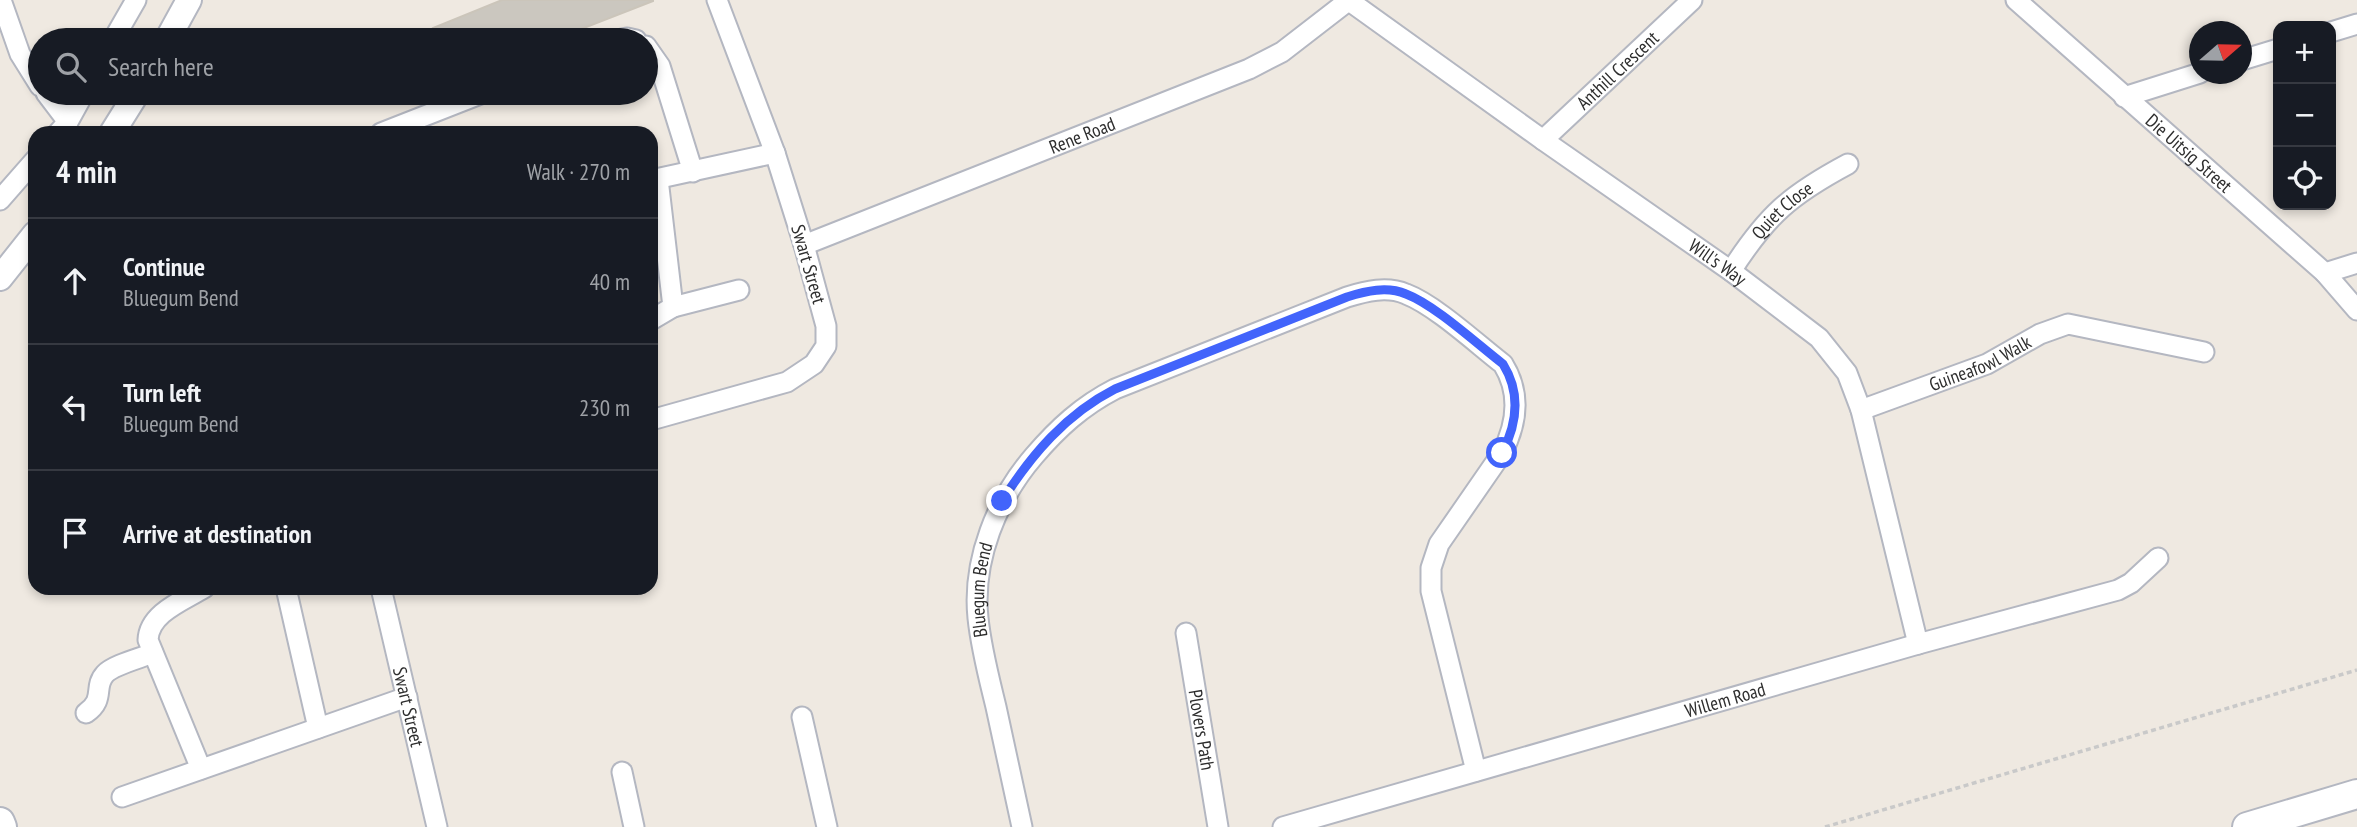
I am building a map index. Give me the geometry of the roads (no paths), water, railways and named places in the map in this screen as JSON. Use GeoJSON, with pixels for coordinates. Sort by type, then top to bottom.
{"type":"FeatureCollection","features":[{"type":"Feature","properties":{"kind":"main road"},"geometry":{"type":"LineString","coordinates":[[2247,827],[2357,794]]}},
{"type":"Feature","properties":{"kind":"street"},"geometry":{"type":"LineString","coordinates":[[1,0],[20,54],[28,67]]}},
{"type":"Feature","properties":{"kind":"street"},"geometry":{"type":"LineString","coordinates":[[120,28],[136,0]]}},
{"type":"Feature","properties":{"kind":"street"},"geometry":{"type":"LineString","coordinates":[[174,28],[189,0]]}},
{"type":"Feature","properties":{"kind":"street","name":"Swart Street"},"geometry":{"type":"LineString","coordinates":[[658,418],[787,382],[803,373],[819,358],[826,346],[826,327],[804,245],[775,153],[717,0]]}},
{"type":"Feature","properties":{"kind":"street","name":"Will's Way"},"geometry":{"type":"LineString","coordinates":[[1348,0],[1543,141],[1731,271],[1819,338],[1847,373],[1861,410],[1918,645]]}},
{"type":"Feature","properties":{"kind":"street","name":"Rene Road"},"geometry":{"type":"LineString","coordinates":[[804,245],[1249,69],[1282,52],[1348,0]]}},
{"type":"Feature","properties":{"kind":"street","name":"Anthill Crescent"},"geometry":{"type":"LineString","coordinates":[[1543,141],[1692,0]]}},
{"type":"Feature","properties":{"kind":"street","name":"Die Uitsig Street"},"geometry":{"type":"LineString","coordinates":[[2016,0],[2325,273],[2357,310]]}},
{"type":"Feature","properties":{"kind":"street"},"geometry":{"type":"LineString","coordinates":[[2336,30],[2357,24]]}},
{"type":"Feature","properties":{"kind":"street"},"geometry":{"type":"LineString","coordinates":[[2252,57],[2273,50]]}},
{"type":"Feature","properties":{"kind":"street"},"geometry":{"type":"LineString","coordinates":[[658,63],[692,172]]}},
{"type":"Feature","properties":{"kind":"street"},"geometry":{"type":"LineString","coordinates":[[2124,97],[2189,76]]}},
{"type":"Feature","properties":{"kind":"street"},"geometry":{"type":"LineString","coordinates":[[52,105],[62,126]]}},
{"type":"Feature","properties":{"kind":"street"},"geometry":{"type":"LineString","coordinates":[[64,126],[77,105]]}},
{"type":"Feature","properties":{"kind":"street"},"geometry":{"type":"LineString","coordinates":[[116,126],[130,105]]}},
{"type":"Feature","properties":{"kind":"street"},"geometry":{"type":"LineString","coordinates":[[399,126],[452,105]]}},
{"type":"Feature","properties":{"kind":"street"},"geometry":{"type":"LineString","coordinates":[[658,178],[775,153]]}},
{"type":"Feature","properties":{"kind":"street","name":"Quiet Close"},"geometry":{"type":"LineString","coordinates":[[1731,271],[1750,242],[1783,205],[1808,186],[1848,164]]}},
{"type":"Feature","properties":{"kind":"street"},"geometry":{"type":"LineString","coordinates":[[0,200],[28,168]]}},
{"type":"Feature","properties":{"kind":"street"},"geometry":{"type":"LineString","coordinates":[[658,206],[673,307]]}},
{"type":"Feature","properties":{"kind":"street"},"geometry":{"type":"LineString","coordinates":[[0,278],[28,243]]}},
{"type":"Feature","properties":{"kind":"street"},"geometry":{"type":"LineString","coordinates":[[2325,273],[2357,263]]}},
{"type":"Feature","properties":{"kind":"street"},"geometry":{"type":"LineString","coordinates":[[658,316],[673,307],[739,290]]}},
{"type":"Feature","properties":{"kind":"street","name":"Bluegum Bend"},"geometry":{"type":"LineString","coordinates":[[1023,827],[977,616],[978,581],[991,524],[1020,473],[1050,437],[1074,414],[1115,389],[1370,290],[1405,293],[1425,304],[1503,364],[1515,395],[1514,422],[1510,438],[1439,544],[1431,568],[1431,591],[1476,771]]}},
{"type":"Feature","properties":{"kind":"street","name":"Guineafowl Walk"},"geometry":{"type":"LineString","coordinates":[[1861,410],[1987,365],[2040,334],[2062,325],[2074,324],[2204,352]]}},
{"type":"Feature","properties":{"kind":"street","name":"Willem Road"},"geometry":{"type":"LineString","coordinates":[[1283,827],[2118,590],[2131,583],[2158,558]]}},
{"type":"Feature","properties":{"kind":"street"},"geometry":{"type":"LineString","coordinates":[[193,595],[155,619],[148,631],[148,640],[201,769]]}},
{"type":"Feature","properties":{"kind":"street"},"geometry":{"type":"LineString","coordinates":[[288,595],[318,728]]}},
{"type":"Feature","properties":{"kind":"street","name":"Swart Street"},"geometry":{"type":"LineString","coordinates":[[384,595],[437,827]]}},
{"type":"Feature","properties":{"kind":"street","name":"Plovers Path"},"geometry":{"type":"LineString","coordinates":[[1186,632],[1218,827]]}},
{"type":"Feature","properties":{"kind":"street"},"geometry":{"type":"LineString","coordinates":[[86,713],[95,707],[100,698],[102,677],[108,670],[153,653]]}},
{"type":"Feature","properties":{"kind":"street"},"geometry":{"type":"LineString","coordinates":[[122,797],[407,697]]}},
{"type":"Feature","properties":{"kind":"street"},"geometry":{"type":"LineString","coordinates":[[802,717],[828,827]]}},
{"type":"Feature","properties":{"kind":"street"},"geometry":{"type":"LineString","coordinates":[[622,772],[634,827]]}}]}
